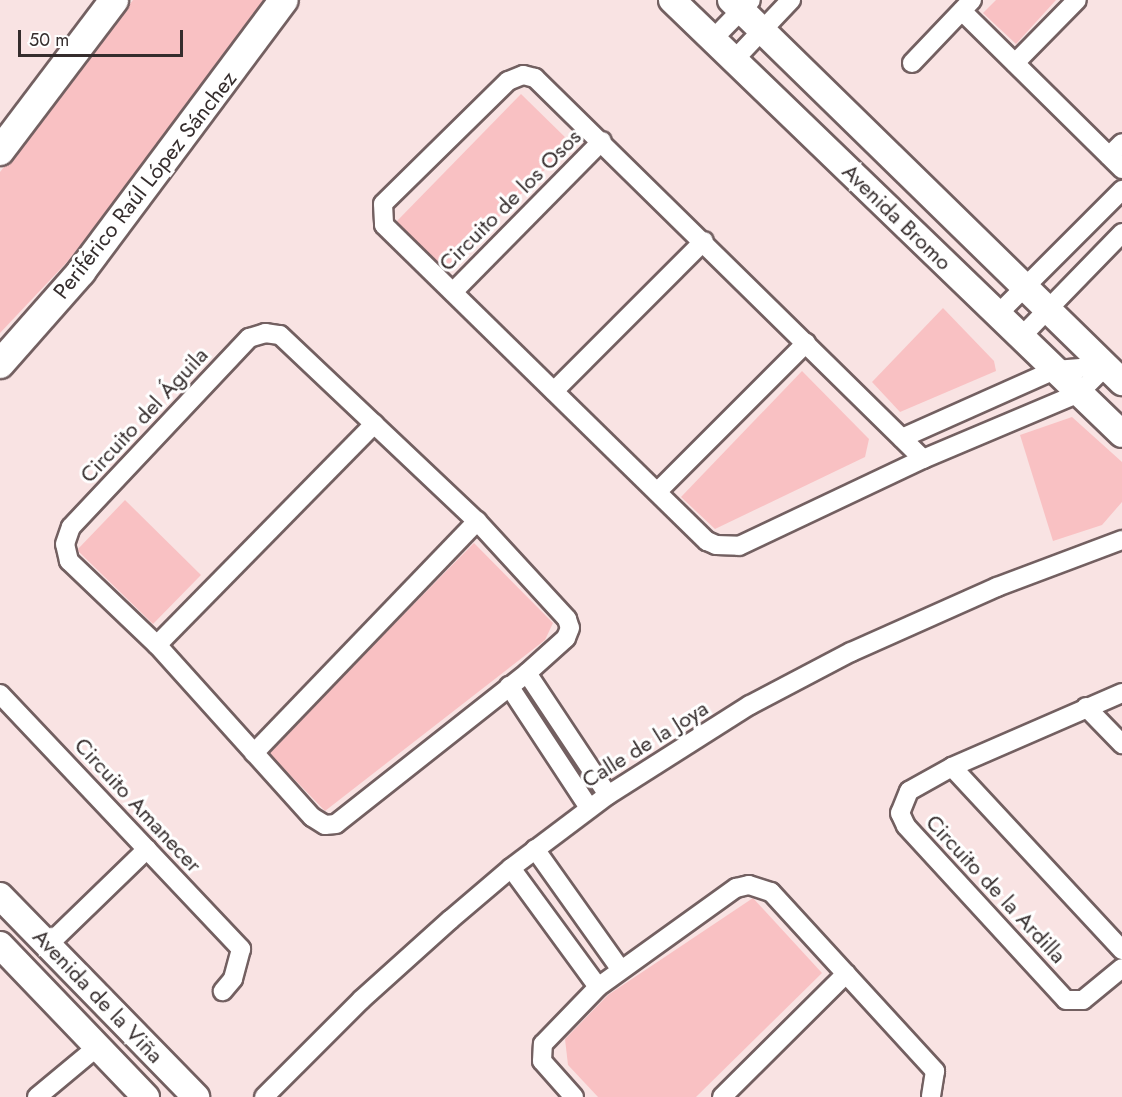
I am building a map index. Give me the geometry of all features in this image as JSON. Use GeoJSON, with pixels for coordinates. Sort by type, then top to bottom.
{"type":"FeatureCollection","features":[{"type":"Feature","properties":{"kind":"main road"},"geometry":{"type":"LineString","coordinates":[[0,151],[114,0]]}},
{"type":"Feature","properties":{"kind":"main road","name":"Periférico Raúl López Sánchez"},"geometry":{"type":"LineString","coordinates":[[0,364],[103,244],[284,0]]}},
{"type":"Feature","properties":{"kind":"main road","name":"Avenida Bromo"},"geometry":{"type":"LineString","coordinates":[[672,0],[1122,434]]}},
{"type":"Feature","properties":{"kind":"main road","name":"Avenida Bromo"},"geometry":{"type":"LineString","coordinates":[[741,3],[762,30],[1114,374]]}},
{"type":"Feature","properties":{"kind":"main road","name":"Avenida de la Viña"},"geometry":{"type":"LineString","coordinates":[[0,896],[196,1097]]}},
{"type":"Feature","properties":{"kind":"main road","name":"Avenida de la Viña"},"geometry":{"type":"LineString","coordinates":[[0,945],[146,1097]]}},
{"type":"Feature","properties":{"kind":"street"},"geometry":{"type":"LineString","coordinates":[[734,60],[791,0]]}},
{"type":"Feature","properties":{"kind":"street"},"geometry":{"type":"LineString","coordinates":[[1015,63],[1077,0]]}},
{"type":"Feature","properties":{"kind":"street"},"geometry":{"type":"LineString","coordinates":[[713,39],[741,3]]}},
{"type":"Feature","properties":{"kind":"street"},"geometry":{"type":"LineString","coordinates":[[912,63],[967,6],[1015,63],[1115,163],[1122,143]]}},
{"type":"Feature","properties":{"kind":"street","name":"Circuito de los Osos"},"geometry":{"type":"LineString","coordinates":[[923,459],[704,241],[535,78],[516,77],[383,204],[384,225],[707,541],[725,547],[739,546],[923,459],[1079,393],[1114,374]]}},
{"type":"Feature","properties":{"kind":"street","name":"Circuito de los Osos"},"geometry":{"type":"LineString","coordinates":[[453,292],[602,141]]}},
{"type":"Feature","properties":{"kind":"street"},"geometry":{"type":"LineString","coordinates":[[997,315],[1122,190]]}},
{"type":"Feature","properties":{"kind":"street"},"geometry":{"type":"LineString","coordinates":[[1021,337],[1122,232]]}},
{"type":"Feature","properties":{"kind":"street"},"geometry":{"type":"LineString","coordinates":[[554,391],[704,241]]}},
{"type":"Feature","properties":{"kind":"street","name":"Circuito del Águila"},"geometry":{"type":"LineString","coordinates":[[266,333],[280,335],[477,521],[567,619],[570,628],[566,638],[527,673],[336,824],[325,825],[312,817],[157,645],[69,561],[65,544],[71,527],[249,338],[266,333]]}},
{"type":"Feature","properties":{"kind":"street"},"geometry":{"type":"LineString","coordinates":[[657,492],[806,343]]}},
{"type":"Feature","properties":{"kind":"street"},"geometry":{"type":"LineString","coordinates":[[902,438],[1055,370],[1114,374]]}},
{"type":"Feature","properties":{"kind":"street"},"geometry":{"type":"LineString","coordinates":[[157,645],[374,424]]}},
{"type":"Feature","properties":{"kind":"street"},"geometry":{"type":"LineString","coordinates":[[254,753],[477,521]]}},
{"type":"Feature","properties":{"kind":"street","name":"Calle de la Joya"},"geometry":{"type":"LineString","coordinates":[[264,1097],[361,1000],[511,868],[608,795],[750,705],[851,652],[997,587],[1122,540]]}},
{"type":"Feature","properties":{"kind":"street"},"geometry":{"type":"LineString","coordinates":[[527,673],[608,795]]}},
{"type":"Feature","properties":{"kind":"street"},"geometry":{"type":"LineString","coordinates":[[509,686],[589,808]]}},
{"type":"Feature","properties":{"kind":"street","name":"Circuito de la Ardilla"},"geometry":{"type":"LineString","coordinates":[[1122,693],[952,767],[909,791],[900,806],[906,826],[1066,1000],[1083,1000],[1122,969]]}},
{"type":"Feature","properties":{"kind":"street","name":"Circuito Amanecer"},"geometry":{"type":"LineString","coordinates":[[0,694],[241,949],[233,979],[223,992]]}},
{"type":"Feature","properties":{"kind":"street"},"geometry":{"type":"LineString","coordinates":[[1086,707],[1122,744]]}},
{"type":"Feature","properties":{"kind":"street"},"geometry":{"type":"LineString","coordinates":[[952,767],[1122,950]]}},
{"type":"Feature","properties":{"kind":"street"},"geometry":{"type":"LineString","coordinates":[[48,945],[147,849]]}},
{"type":"Feature","properties":{"kind":"street"},"geometry":{"type":"LineString","coordinates":[[535,849],[621,970]]}},
{"type":"Feature","properties":{"kind":"street"},"geometry":{"type":"LineString","coordinates":[[511,868],[598,987]]}},
{"type":"Feature","properties":{"kind":"street"},"geometry":{"type":"LineString","coordinates":[[574,1097],[542,1060],[543,1044],[598,987],[736,888],[749,885],[771,892],[935,1071],[931,1097]]}},
{"type":"Feature","properties":{"kind":"street"},"geometry":{"type":"LineString","coordinates":[[722,1097],[846,974]]}},
{"type":"Feature","properties":{"kind":"street"},"geometry":{"type":"LineString","coordinates":[[37,1097],[97,1047]]}},
{"type":"Feature","properties":{"kind":"shaded area"},"geometry":{"type":"Polygon","coordinates":[[[133,0],[266,0],[198,95],[68,261],[0,333],[0,172],[133,0]]]}},
{"type":"Feature","properties":{"kind":"shaded area"},"geometry":{"type":"Polygon","coordinates":[[[996,0],[1056,0],[1016,44],[983,13],[996,0]]]}},
{"type":"Feature","properties":{"kind":"shaded area"},"geometry":{"type":"Polygon","coordinates":[[[521,94],[571,143],[446,271],[396,222],[521,94]]]}},
{"type":"Feature","properties":{"kind":"shaded area"},"geometry":{"type":"Polygon","coordinates":[[[943,308],[994,361],[996,371],[900,412],[872,382],[943,308]]]}},
{"type":"Feature","properties":{"kind":"shaded area"},"geometry":{"type":"Polygon","coordinates":[[[802,371],[869,439],[865,457],[715,529],[681,497],[802,371]]]}},
{"type":"Feature","properties":{"kind":"shaded area"},"geometry":{"type":"Polygon","coordinates":[[[1072,417],[1122,462],[1122,502],[1102,525],[1053,541],[1020,435],[1072,417]]]}},
{"type":"Feature","properties":{"kind":"shaded area"},"geometry":{"type":"Polygon","coordinates":[[[125,500],[201,575],[153,624],[77,550],[125,500]]]}},
{"type":"Feature","properties":{"kind":"shaded area"},"geometry":{"type":"Polygon","coordinates":[[[474,543],[553,623],[545,640],[325,811],[268,752],[474,543]]]}},
{"type":"Feature","properties":{"kind":"shaded area"},"geometry":{"type":"Polygon","coordinates":[[[753,898],[822,973],[696,1097],[598,1097],[568,1065],[565,1039],[608,995],[753,898]]]}}]}
